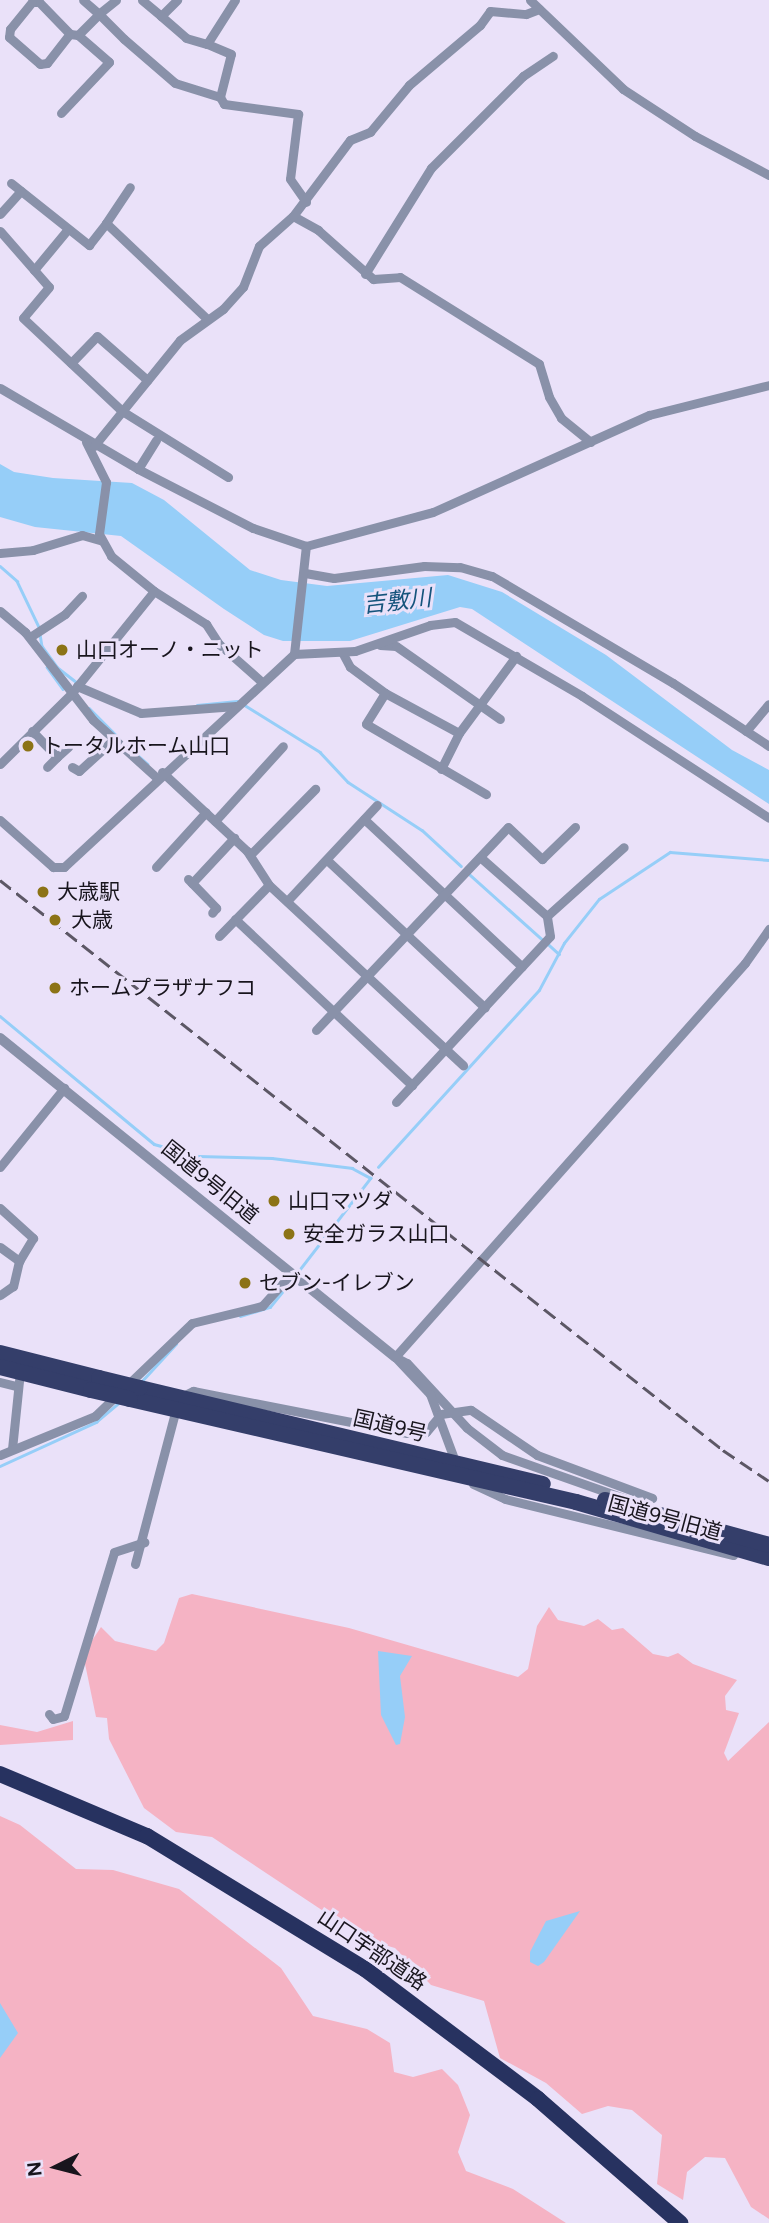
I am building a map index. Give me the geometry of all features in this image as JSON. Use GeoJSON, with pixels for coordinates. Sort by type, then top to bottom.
{"type":"FeatureCollection","features":[{"type":"Feature","properties":{"kind":"highway","name":"国道9号"},"geometry":{"type":"LineString","coordinates":[[0,1353],[95,1384],[576,1502],[769,1560]]}},
{"type":"Feature","properties":{"kind":"highway","name":"国道9号"},"geometry":{"type":"LineString","coordinates":[[0,1367],[18,1379],[95,1384]]}},
{"type":"Feature","properties":{"kind":"highway","name":"国道9号"},"geometry":{"type":"LineString","coordinates":[[177,1404],[658,1514],[769,1545]]}},
{"type":"Feature","properties":{"kind":"highway","name":"山口宇部道路"},"geometry":{"type":"LineString","coordinates":[[0,1773],[147,1836],[365,1969],[538,2099],[680,2223]]}},
{"type":"Feature","properties":{"kind":"highway","name":"山口宇部道路"},"geometry":{"type":"LineString","coordinates":[[0,1783],[134,1837],[360,1972],[573,2133],[674,2223]]}},
{"type":"Feature","properties":{"kind":"street"},"geometry":{"type":"LineString","coordinates":[[83,0],[175,83],[220,97],[224,104],[298,114],[292,133],[290,179],[306,202]]}},
{"type":"Feature","properties":{"kind":"street"},"geometry":{"type":"LineString","coordinates":[[61,113],[109,62],[74,34],[39,2],[32,2],[10,29],[9,37],[40,64],[47,62],[74,34],[116,0]]}},
{"type":"Feature","properties":{"kind":"street"},"geometry":{"type":"LineString","coordinates":[[142,0],[186,38],[231,54],[220,97]]}},
{"type":"Feature","properties":{"kind":"street"},"geometry":{"type":"LineString","coordinates":[[161,16],[177,0]]}},
{"type":"Feature","properties":{"kind":"street"},"geometry":{"type":"LineString","coordinates":[[207,44],[235,0]]}},
{"type":"Feature","properties":{"kind":"street"},"geometry":{"type":"LineString","coordinates":[[530,0],[623,89],[695,136],[769,175]]}},
{"type":"Feature","properties":{"kind":"street"},"geometry":{"type":"LineString","coordinates":[[90,444],[122,411],[180,340],[243,287],[259,246],[306,202],[350,140],[370,132],[409,85],[480,25],[490,11],[526,14],[539,9]]}},
{"type":"Feature","properties":{"kind":"street"},"geometry":{"type":"LineString","coordinates":[[365,274],[431,168],[523,76],[553,56]]}},
{"type":"Feature","properties":{"kind":"street"},"geometry":{"type":"LineString","coordinates":[[10,183],[89,245],[130,187]]}},
{"type":"Feature","properties":{"kind":"street"},"geometry":{"type":"LineString","coordinates":[[0,214],[21,191]]}},
{"type":"Feature","properties":{"kind":"street"},"geometry":{"type":"LineString","coordinates":[[293,216],[318,230],[373,279],[400,277],[539,364],[549,397],[561,418],[591,442]]}},
{"type":"Feature","properties":{"kind":"street"},"geometry":{"type":"LineString","coordinates":[[106,223],[207,319]]}},
{"type":"Feature","properties":{"kind":"street"},"geometry":{"type":"LineString","coordinates":[[34,270],[68,229]]}},
{"type":"Feature","properties":{"kind":"street"},"geometry":{"type":"LineString","coordinates":[[0,230],[49,287],[23,318],[122,411],[228,477]]}},
{"type":"Feature","properties":{"kind":"street"},"geometry":{"type":"LineString","coordinates":[[71,363],[97,336],[147,380]]}},
{"type":"Feature","properties":{"kind":"street"},"geometry":{"type":"LineString","coordinates":[[0,388],[90,444],[138,469],[253,528],[306,546],[433,512],[649,415],[769,385]]}},
{"type":"Feature","properties":{"kind":"street"},"geometry":{"type":"LineString","coordinates":[[138,469],[156,440]]}},
{"type":"Feature","properties":{"kind":"street"},"geometry":{"type":"LineString","coordinates":[[90,444],[106,482],[99,537],[122,567],[154,592],[206,624],[219,644],[262,682]]}},
{"type":"Feature","properties":{"kind":"street"},"geometry":{"type":"LineString","coordinates":[[0,553],[33,550],[82,535],[99,537]]}},
{"type":"Feature","properties":{"kind":"street"},"geometry":{"type":"LineString","coordinates":[[0,820],[57,869],[294,650],[305,573],[306,546]]}},
{"type":"Feature","properties":{"kind":"street"},"geometry":{"type":"LineString","coordinates":[[305,573],[334,578],[424,565],[460,567],[492,576],[769,746]]}},
{"type":"Feature","properties":{"kind":"street"},"geometry":{"type":"LineString","coordinates":[[0,764],[71,694],[154,592]]}},
{"type":"Feature","properties":{"kind":"street"},"geometry":{"type":"LineString","coordinates":[[30,637],[65,614],[82,596]]}},
{"type":"Feature","properties":{"kind":"street"},"geometry":{"type":"LineString","coordinates":[[0,611],[30,637],[71,694],[114,739],[206,812],[234,838],[250,855],[269,885],[463,1065]]}},
{"type":"Feature","properties":{"kind":"street"},"geometry":{"type":"LineString","coordinates":[[294,650],[342,652],[430,625],[455,622],[516,656],[769,818]]}},
{"type":"Feature","properties":{"kind":"street"},"geometry":{"type":"LineString","coordinates":[[374,644],[396,646],[484,704],[500,719]]}},
{"type":"Feature","properties":{"kind":"street"},"geometry":{"type":"LineString","coordinates":[[342,652],[350,667],[385,692],[459,733]]}},
{"type":"Feature","properties":{"kind":"street"},"geometry":{"type":"LineString","coordinates":[[441,769],[459,733],[484,704],[516,656]]}},
{"type":"Feature","properties":{"kind":"street"},"geometry":{"type":"LineString","coordinates":[[77,686],[141,713],[236,706]]}},
{"type":"Feature","properties":{"kind":"street"},"geometry":{"type":"LineString","coordinates":[[385,692],[366,724],[486,794]]}},
{"type":"Feature","properties":{"kind":"street"},"geometry":{"type":"LineString","coordinates":[[746,731],[769,704]]}},
{"type":"Feature","properties":{"kind":"street"},"geometry":{"type":"LineString","coordinates":[[32,731],[57,757]]}},
{"type":"Feature","properties":{"kind":"street"},"geometry":{"type":"LineString","coordinates":[[72,767],[79,771],[114,739]]}},
{"type":"Feature","properties":{"kind":"street"},"geometry":{"type":"LineString","coordinates":[[215,821],[283,746]]}},
{"type":"Feature","properties":{"kind":"street"},"geometry":{"type":"LineString","coordinates":[[47,767],[68,747]]}},
{"type":"Feature","properties":{"kind":"street"},"geometry":{"type":"LineString","coordinates":[[250,855],[315,789]]}},
{"type":"Feature","properties":{"kind":"street"},"geometry":{"type":"LineString","coordinates":[[288,900],[377,805]]}},
{"type":"Feature","properties":{"kind":"street"},"geometry":{"type":"LineString","coordinates":[[156,867],[206,812]]}},
{"type":"Feature","properties":{"kind":"street"},"geometry":{"type":"LineString","coordinates":[[364,819],[522,967]]}},
{"type":"Feature","properties":{"kind":"street"},"geometry":{"type":"LineString","coordinates":[[316,1030],[365,974],[508,827],[542,859],[575,827]]}},
{"type":"Feature","properties":{"kind":"street"},"geometry":{"type":"LineString","coordinates":[[216,908],[190,881],[234,838]]}},
{"type":"Feature","properties":{"kind":"street"},"geometry":{"type":"LineString","coordinates":[[547,916],[624,847]]}},
{"type":"Feature","properties":{"kind":"street"},"geometry":{"type":"LineString","coordinates":[[396,1102],[550,936],[547,916],[480,857]]}},
{"type":"Feature","properties":{"kind":"street"},"geometry":{"type":"LineString","coordinates":[[327,860],[485,1007]]}},
{"type":"Feature","properties":{"kind":"street"},"geometry":{"type":"LineString","coordinates":[[219,936],[269,885]]}},
{"type":"Feature","properties":{"kind":"street"},"geometry":{"type":"LineString","coordinates":[[235,919],[412,1085]]}},
{"type":"Feature","properties":{"kind":"street"},"geometry":{"type":"LineString","coordinates":[[395,1357],[745,963],[769,929]]}},
{"type":"Feature","properties":{"kind":"street","name":"国道9号旧道"},"geometry":{"type":"LineString","coordinates":[[0,1038],[395,1357],[430,1394],[441,1415],[453,1455]]}},
{"type":"Feature","properties":{"kind":"street"},"geometry":{"type":"LineString","coordinates":[[0,1167],[64,1088]]}},
{"type":"Feature","properties":{"kind":"street"},"geometry":{"type":"LineString","coordinates":[[0,1208],[33,1238],[19,1261],[13,1286],[0,1295]]}},
{"type":"Feature","properties":{"kind":"street"},"geometry":{"type":"LineString","coordinates":[[0,1247],[19,1261]]}},
{"type":"Feature","properties":{"kind":"street"},"geometry":{"type":"LineString","coordinates":[[0,1455],[95,1416],[191,1323],[262,1306],[291,1274]]}},
{"type":"Feature","properties":{"kind":"street","name":"国道9号旧道"},"geometry":{"type":"LineString","coordinates":[[395,1357],[407,1363],[480,1439],[517,1463],[614,1494],[658,1514]]}},
{"type":"Feature","properties":{"kind":"street"},"geometry":{"type":"LineString","coordinates":[[0,1382],[18,1379],[12,1449]]}},
{"type":"Feature","properties":{"kind":"street"},"geometry":{"type":"LineString","coordinates":[[135,1564],[144,1542],[177,1404],[193,1391],[417,1434],[433,1428],[441,1415],[471,1410],[537,1455],[652,1498]]}},
{"type":"Feature","properties":{"kind":"street","name":"国道9号旧道"},"geometry":{"type":"LineString","coordinates":[[473,1484],[505,1499],[769,1560]]}},
{"type":"Feature","properties":{"kind":"street"},"geometry":{"type":"LineString","coordinates":[[49,1714],[53,1719],[64,1716],[114,1552],[144,1542]]}},
{"type":"Feature","properties":{"kind":"shaded area"},"geometry":{"type":"Polygon","coordinates":[[[192,1594],[349,1628],[518,1677],[528,1669],[537,1626],[549,1607],[558,1620],[584,1626],[598,1619],[612,1630],[623,1628],[653,1654],[668,1657],[678,1653],[693,1664],[737,1680],[725,1696],[726,1710],[739,1713],[724,1753],[728,1761],[769,1722],[769,2219],[751,2207],[725,2158],[705,2157],[687,2172],[683,2200],[657,2184],[662,2135],[632,2110],[608,2106],[582,2114],[546,2083],[500,2058],[484,2001],[431,1985],[395,1948],[367,1940],[212,1837],[176,1832],[144,1808],[109,1739],[107,1718],[96,1717],[83,1654],[101,1627],[115,1641],[156,1651],[164,1643],[179,1598],[192,1594]]]}},
{"type":"Feature","properties":{"kind":"shaded area"},"geometry":{"type":"Polygon","coordinates":[[[73,1721],[73,1740],[0,1745],[0,1725],[37,1732],[73,1721]]]}},
{"type":"Feature","properties":{"kind":"shaded area"},"geometry":{"type":"Polygon","coordinates":[[[0,1816],[20,1825],[76,1869],[113,1870],[179,1889],[281,1968],[313,2016],[367,2029],[390,2043],[394,2072],[413,2077],[442,2069],[458,2085],[470,2115],[458,2152],[466,2171],[513,2189],[566,2223],[0,2223],[0,1816]]]}},
{"type":"Feature","properties":{"kind":"water","name":"吉敷川"},"geometry":{"type":"Polygon","coordinates":[[[0,464],[14,472],[53,478],[132,483],[164,500],[250,570],[281,580],[327,586],[448,575],[502,592],[606,655],[732,750],[769,770],[769,804],[472,609],[460,607],[350,641],[283,641],[264,635],[121,536],[35,527],[0,517],[0,464]]]}},
{"type":"Feature","properties":{"kind":"water"},"geometry":{"type":"Polygon","coordinates":[[[378,1651],[412,1656],[400,1676],[405,1717],[400,1744],[396,1745],[381,1715],[378,1651]]]}},
{"type":"Feature","properties":{"kind":"water"},"geometry":{"type":"Polygon","coordinates":[[[580,1911],[544,1962],[538,1966],[530,1962],[530,1952],[546,1921],[580,1911]]]}},
{"type":"Feature","properties":{"kind":"water"},"geometry":{"type":"Polygon","coordinates":[[[0,2003],[18,2033],[0,2058],[0,2003]]]}},
{"type":"Feature","properties":{"kind":"waterway"},"geometry":{"type":"LineString","coordinates":[[0,566],[17,581],[39,627]]}},
{"type":"Feature","properties":{"kind":"waterway"},"geometry":{"type":"LineString","coordinates":[[40,634],[42,646],[57,667],[76,682]]}},
{"type":"Feature","properties":{"kind":"waterway"},"geometry":{"type":"LineString","coordinates":[[47,667],[63,689]]}},
{"type":"Feature","properties":{"kind":"waterway"},"geometry":{"type":"LineString","coordinates":[[197,705],[237,701]]}},
{"type":"Feature","properties":{"kind":"waterway"},"geometry":{"type":"LineString","coordinates":[[243,704],[320,752],[348,782],[422,830],[461,866]]}},
{"type":"Feature","properties":{"kind":"waterway"},"geometry":{"type":"LineString","coordinates":[[89,708],[119,738]]}},
{"type":"Feature","properties":{"kind":"waterway"},"geometry":{"type":"LineString","coordinates":[[134,752],[148,764]]}},
{"type":"Feature","properties":{"kind":"waterway"},"geometry":{"type":"LineString","coordinates":[[378,1167],[539,990],[564,943],[599,899],[670,852],[769,860]]}},
{"type":"Feature","properties":{"kind":"waterway"},"geometry":{"type":"LineString","coordinates":[[468,873],[543,940]]}},
{"type":"Feature","properties":{"kind":"waterway"},"geometry":{"type":"LineString","coordinates":[[548,944],[559,954]]}},
{"type":"Feature","properties":{"kind":"waterway"},"geometry":{"type":"LineString","coordinates":[[0,1016],[154,1144],[198,1156],[272,1158],[352,1168],[371,1178],[296,1275]]}},
{"type":"Feature","properties":{"kind":"waterway"},"geometry":{"type":"LineString","coordinates":[[240,1316],[270,1307],[292,1280]]}},
{"type":"Feature","properties":{"kind":"waterway"},"geometry":{"type":"LineString","coordinates":[[140,1383],[176,1344]]}},
{"type":"Feature","properties":{"kind":"waterway"},"geometry":{"type":"LineString","coordinates":[[0,1466],[96,1422],[120,1402]]}},
{"type":"Feature","properties":{"kind":"railway"},"geometry":{"type":"LineString","coordinates":[[0,880],[723,1450],[769,1481]]}},
{"type":"Feature","properties":{"kind":"place","name":"山口オーノ・ニット"},"geometry":{"type":"Point","coordinates":[62,650]}},
{"type":"Feature","properties":{"kind":"place","name":"トータルホーム山口"},"geometry":{"type":"Point","coordinates":[28,746]}},
{"type":"Feature","properties":{"kind":"place","name":"大歳駅"},"geometry":{"type":"Point","coordinates":[43,892]}},
{"type":"Feature","properties":{"kind":"place","name":"大歳"},"geometry":{"type":"Point","coordinates":[55,920]}},
{"type":"Feature","properties":{"kind":"place","name":"ホームプラザナフコ"},"geometry":{"type":"Point","coordinates":[55,988]}},
{"type":"Feature","properties":{"kind":"place","name":"山口マツダ"},"geometry":{"type":"Point","coordinates":[274,1201]}},
{"type":"Feature","properties":{"kind":"place","name":"安全ガラス山口"},"geometry":{"type":"Point","coordinates":[289,1234]}},
{"type":"Feature","properties":{"kind":"place","name":"セブン-イレブン"},"geometry":{"type":"Point","coordinates":[245,1283]}}]}
